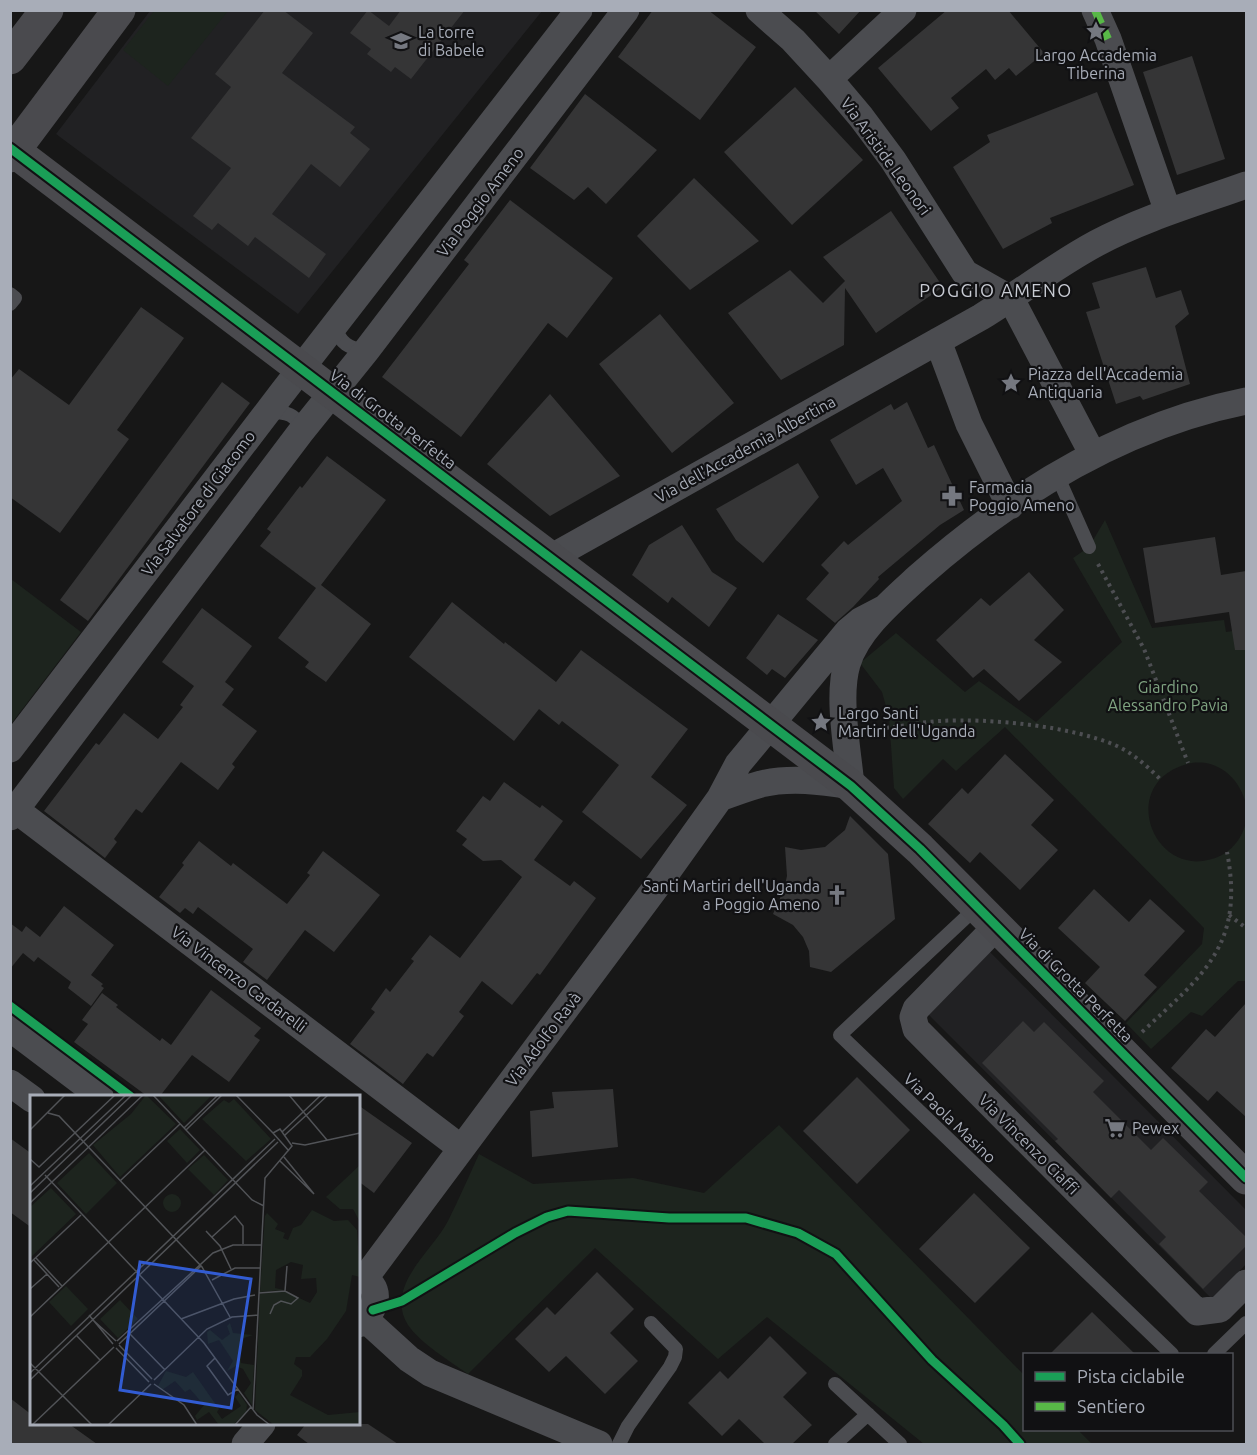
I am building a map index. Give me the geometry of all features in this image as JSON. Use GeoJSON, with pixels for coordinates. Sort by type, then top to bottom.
{"type":"FeatureCollection","features":[{"type":"Feature","properties":{"kind":"street"},"geometry":{"type":"LineString","coordinates":[[10,58],[47,10]]}},
{"type":"Feature","properties":{"kind":"street"},"geometry":{"type":"LineString","coordinates":[[12,151],[118,10]]}},
{"type":"Feature","properties":{"kind":"street"},"geometry":{"type":"LineString","coordinates":[[302,369],[579,10]]}},
{"type":"Feature","properties":{"kind":"street","name":"Via Poggio Ameno"},"geometry":{"type":"LineString","coordinates":[[333,392],[626,10]]}},
{"type":"Feature","properties":{"kind":"street","name":"Via Aristide Leonori"},"geometry":{"type":"LineString","coordinates":[[759,10],[793,40],[829,79],[893,160],[965,273],[1011,299]]}},
{"type":"Feature","properties":{"kind":"street"},"geometry":{"type":"LineString","coordinates":[[829,79],[903,10]]}},
{"type":"Feature","properties":{"kind":"street"},"geometry":{"type":"LineString","coordinates":[[1095,10],[1108,39],[1168,212]]}},
{"type":"Feature","properties":{"kind":"street","name":"Via di Grotta Perfetta"},"geometry":{"type":"LineString","coordinates":[[12,151],[552,557],[763,721]]}},
{"type":"Feature","properties":{"kind":"street"},"geometry":{"type":"LineString","coordinates":[[1093,455],[1011,299],[1039,278],[1121,231],[1246,185]]}},
{"type":"Feature","properties":{"kind":"street","name":"Via dell'Accademia Albertina"},"geometry":{"type":"LineString","coordinates":[[552,557],[1011,299]]}},
{"type":"Feature","properties":{"kind":"street"},"geometry":{"type":"LineString","coordinates":[[938,341],[969,424],[1010,506]]}},
{"type":"Feature","properties":{"kind":"street","name":"Via Salvatore di Giacomo"},"geometry":{"type":"LineString","coordinates":[[10,750],[302,369]]}},
{"type":"Feature","properties":{"kind":"street"},"geometry":{"type":"LineString","coordinates":[[13,813],[333,392]]}},
{"type":"Feature","properties":{"kind":"street"},"geometry":{"type":"LineString","coordinates":[[851,786],[843,699],[844,678],[851,654],[883,609],[951,548],[1057,475],[1113,445],[1181,417],[1246,401]]}},
{"type":"Feature","properties":{"kind":"street"},"geometry":{"type":"LineString","coordinates":[[720,798],[763,721],[848,631],[860,621],[883,609]]}},
{"type":"Feature","properties":{"kind":"street"},"geometry":{"type":"LineString","coordinates":[[96,637],[128,660]]}},
{"type":"Feature","properties":{"kind":"street"},"geometry":{"type":"LineString","coordinates":[[763,721],[851,786]]}},
{"type":"Feature","properties":{"kind":"street"},"geometry":{"type":"LineString","coordinates":[[720,798],[762,784],[785,781],[816,781],[851,786]]}},
{"type":"Feature","properties":{"kind":"street","name":"Via di Grotta Perfetta"},"geometry":{"type":"LineString","coordinates":[[851,786],[883,814],[1123,1052],[1246,1178]]}},
{"type":"Feature","properties":{"kind":"street","name":"Via Adolfo Ravà"},"geometry":{"type":"LineString","coordinates":[[362,1322],[373,1310],[376,1298],[373,1288],[362,1278],[720,798]]}},
{"type":"Feature","properties":{"kind":"street","name":"Via Vincenzo Cardarelli"},"geometry":{"type":"LineString","coordinates":[[13,813],[461,1148]]}},
{"type":"Feature","properties":{"kind":"street","name":"Via Vincenzo Ciaffi"},"geometry":{"type":"LineString","coordinates":[[986,917],[916,1009],[913,1017],[916,1029],[1197,1312],[1220,1309],[1246,1284]]}},
{"type":"Feature","properties":{"kind":"street"},"geometry":{"type":"LineString","coordinates":[[10,1028],[99,1095]]}},
{"type":"Feature","properties":{"kind":"street"},"geometry":{"type":"LineString","coordinates":[[10,1083],[30,1098]]}},
{"type":"Feature","properties":{"kind":"street"},"geometry":{"type":"LineString","coordinates":[[362,1322],[430,1373],[599,1444]]}},
{"type":"Feature","properties":{"kind":"street"},"geometry":{"type":"LineString","coordinates":[[245,1444],[261,1425]]}},
{"type":"Feature","properties":{"kind":"lane"},"geometry":{"type":"LineString","coordinates":[[10,294],[15,298],[10,304]]}},
{"type":"Feature","properties":{"kind":"lane"},"geometry":{"type":"LineString","coordinates":[[335,326],[339,337],[350,348],[366,351]]}},
{"type":"Feature","properties":{"kind":"lane"},"geometry":{"type":"LineString","coordinates":[[268,412],[284,412],[296,418],[300,433]]}},
{"type":"Feature","properties":{"kind":"lane"},"geometry":{"type":"LineString","coordinates":[[1057,475],[1089,547]]}},
{"type":"Feature","properties":{"kind":"lane","name":"Via Paola Masino"},"geometry":{"type":"LineString","coordinates":[[986,917],[840,1035],[1171,1353]]}},
{"type":"Feature","properties":{"kind":"lane"},"geometry":{"type":"LineString","coordinates":[[619,1444],[628,1426],[675,1357],[676,1349],[651,1323]]}},
{"type":"Feature","properties":{"kind":"lane"},"geometry":{"type":"LineString","coordinates":[[1215,1353],[1246,1323]]}},
{"type":"Feature","properties":{"kind":"lane"},"geometry":{"type":"LineString","coordinates":[[835,1384],[900,1444]]}},
{"type":"Feature","properties":{"kind":"lane"},"geometry":{"type":"LineString","coordinates":[[835,1444],[868,1414]]}},
{"type":"Feature","properties":{"kind":"path"},"geometry":{"type":"LineString","coordinates":[[1089,547],[1144,649],[1188,763]]}},
{"type":"Feature","properties":{"kind":"path"},"geometry":{"type":"LineString","coordinates":[[874,728],[939,720],[992,721],[1078,733],[1116,746],[1139,759],[1160,779]]}},
{"type":"Feature","properties":{"kind":"path"},"geometry":{"type":"LineString","coordinates":[[1123,1052],[1196,981],[1221,945],[1229,915],[1231,886],[1227,852]]}},
{"type":"Feature","properties":{"kind":"path"},"geometry":{"type":"LineString","coordinates":[[1229,915],[1246,927]]}},
{"type":"Feature","properties":{"kind":"shaded area"},"geometry":{"type":"Polygon","coordinates":[[[150,11],[542,11],[298,314],[56,134],[150,11]]]}},
{"type":"Feature","properties":{"kind":"shaded area"},"geometry":{"type":"Polygon","coordinates":[[[988,950],[1246,1210],[1246,1264],[1213,1300],[923,1009],[988,950]]]}},
{"type":"Feature","properties":{"kind":"green space"},"geometry":{"type":"Polygon","coordinates":[[[154,11],[228,11],[168,86],[123,50],[154,11]]]}},
{"type":"Feature","properties":{"kind":"green space","name":"Giardino Alessandro Pavia"},"geometry":{"type":"Polygon","coordinates":[[[1105,520],[1152,628],[1224,620],[1226,632],[1246,629],[1246,804],[1231,776],[1213,765],[1192,763],[1181,766],[1161,778],[1151,795],[1149,813],[1153,831],[1164,847],[1179,858],[1199,861],[1222,855],[1231,848],[1241,835],[1246,819],[1246,981],[1238,981],[1202,1016],[1191,1012],[1151,1049],[1126,1023],[1202,944],[1204,928],[1005,727],[956,771],[943,759],[903,799],[894,788],[889,717],[882,692],[860,663],[896,633],[965,692],[979,681],[1036,722],[1122,642],[1073,558],[1089,547],[1105,520]]]}},
{"type":"Feature","properties":{"kind":"green space"},"geometry":{"type":"Polygon","coordinates":[[[11,579],[81,632],[10,724],[11,579]]]}},
{"type":"Feature","properties":{"kind":"green space"},"geometry":{"type":"Polygon","coordinates":[[[779,1125],[1023,1374],[1023,1431],[1079,1431],[1092,1444],[924,1444],[767,1317],[718,1359],[595,1248],[468,1374],[413,1332],[402,1311],[402,1297],[406,1283],[448,1221],[479,1154],[533,1184],[633,1178],[704,1193],[779,1125]]]}},
{"type":"Feature","properties":{"kind":"building"},"geometry":{"type":"Polygon","coordinates":[[[265,10],[283,10],[313,33],[282,73],[355,127],[350,133],[370,149],[340,187],[311,164],[272,214],[326,254],[309,278],[255,237],[248,246],[218,223],[212,230],[193,216],[231,168],[191,138],[231,87],[215,74],[265,10]]]}},
{"type":"Feature","properties":{"kind":"building","name":"La torre di Babele"},"geometry":{"type":"Polygon","coordinates":[[[368,10],[389,26],[401,10],[465,10],[411,79],[395,67],[391,72],[367,54],[371,49],[350,33],[368,10]]]}},
{"type":"Feature","properties":{"kind":"building"},"geometry":{"type":"Polygon","coordinates":[[[653,10],[708,10],[756,47],[700,120],[618,57],[653,10]]]}},
{"type":"Feature","properties":{"kind":"building"},"geometry":{"type":"Polygon","coordinates":[[[814,10],[861,10],[839,34],[814,10]]]}},
{"type":"Feature","properties":{"kind":"building"},"geometry":{"type":"Polygon","coordinates":[[[947,10],[1008,10],[1044,53],[1016,76],[1009,68],[995,80],[986,69],[951,98],[959,108],[931,131],[878,68],[947,10]]]}},
{"type":"Feature","properties":{"kind":"building"},"geometry":{"type":"Polygon","coordinates":[[[1192,56],[1225,159],[1177,175],[1143,72],[1192,56]]]}},
{"type":"Feature","properties":{"kind":"building"},"geometry":{"type":"Polygon","coordinates":[[[795,87],[863,160],[792,225],[724,152],[795,87]]]}},
{"type":"Feature","properties":{"kind":"building"},"geometry":{"type":"Polygon","coordinates":[[[1097,92],[1134,185],[1050,218],[1052,223],[1003,249],[953,167],[990,142],[987,135],[1097,92]]]}},
{"type":"Feature","properties":{"kind":"building"},"geometry":{"type":"Polygon","coordinates":[[[585,94],[657,150],[606,204],[588,187],[574,200],[530,168],[585,94]]]}},
{"type":"Feature","properties":{"kind":"building"},"geometry":{"type":"Polygon","coordinates":[[[694,178],[759,241],[690,290],[637,236],[694,178]]]}},
{"type":"Feature","properties":{"kind":"building"},"geometry":{"type":"Polygon","coordinates":[[[510,200],[613,278],[567,338],[548,323],[461,437],[382,377],[469,264],[464,260],[510,200]]]}},
{"type":"Feature","properties":{"kind":"building"},"geometry":{"type":"Polygon","coordinates":[[[891,211],[943,287],[876,333],[845,288],[844,345],[781,380],[728,313],[790,270],[823,303],[845,281],[823,257],[891,211]]]}},
{"type":"Feature","properties":{"kind":"building"},"geometry":{"type":"Polygon","coordinates":[[[1146,267],[1156,298],[1181,290],[1189,314],[1175,326],[1190,384],[1143,400],[1140,396],[1116,404],[1086,312],[1100,308],[1092,283],[1146,267]]]}},
{"type":"Feature","properties":{"kind":"building"},"geometry":{"type":"Polygon","coordinates":[[[141,307],[184,338],[117,430],[129,439],[60,533],[10,497],[10,380],[19,369],[69,405],[141,307]]]}},
{"type":"Feature","properties":{"kind":"building"},"geometry":{"type":"Polygon","coordinates":[[[660,314],[734,403],[672,453],[599,364],[660,314]]]}},
{"type":"Feature","properties":{"kind":"building"},"geometry":{"type":"Polygon","coordinates":[[[222,382],[250,403],[88,621],[60,600],[222,382]]]}},
{"type":"Feature","properties":{"kind":"building"},"geometry":{"type":"Polygon","coordinates":[[[550,394],[620,476],[550,516],[487,464],[550,394]]]}},
{"type":"Feature","properties":{"kind":"building"},"geometry":{"type":"Polygon","coordinates":[[[907,402],[928,448],[934,445],[964,510],[940,525],[878,577],[879,579],[853,607],[835,623],[806,599],[829,573],[821,565],[844,541],[848,545],[902,501],[883,468],[856,485],[830,440],[891,404],[894,410],[907,402]]]}},
{"type":"Feature","properties":{"kind":"building"},"geometry":{"type":"Polygon","coordinates":[[[327,456],[386,500],[321,585],[371,624],[326,682],[305,667],[309,662],[278,638],[316,588],[260,546],[271,532],[267,529],[300,486],[302,488],[327,456]]]}},
{"type":"Feature","properties":{"kind":"building"},"geometry":{"type":"Polygon","coordinates":[[[798,463],[819,497],[763,563],[736,540],[716,509],[798,463]]]}},
{"type":"Feature","properties":{"kind":"building"},"geometry":{"type":"Polygon","coordinates":[[[682,525],[712,572],[737,588],[709,627],[672,597],[668,603],[632,575],[649,545],[682,525]]]}},
{"type":"Feature","properties":{"kind":"building"},"geometry":{"type":"Polygon","coordinates":[[[1215,537],[1221,575],[1246,571],[1246,650],[1235,650],[1229,612],[1155,623],[1143,548],[1215,537]]]}},
{"type":"Feature","properties":{"kind":"building"},"geometry":{"type":"Polygon","coordinates":[[[1029,572],[1064,610],[1034,640],[1062,662],[1019,701],[984,669],[973,678],[936,640],[981,598],[990,606],[1029,572]]]}},
{"type":"Feature","properties":{"kind":"building"},"geometry":{"type":"Polygon","coordinates":[[[452,602],[556,682],[581,650],[688,729],[651,777],[687,805],[641,859],[582,812],[619,765],[562,721],[559,725],[539,709],[514,741],[409,657],[452,602]]]}},
{"type":"Feature","properties":{"kind":"building"},"geometry":{"type":"Polygon","coordinates":[[[202,608],[252,646],[225,682],[234,689],[222,705],[257,731],[232,764],[235,767],[218,790],[181,762],[142,813],[136,809],[114,839],[117,842],[105,858],[44,811],[96,743],[99,745],[124,713],[158,739],[183,707],[180,705],[194,686],[162,662],[202,608]]]}},
{"type":"Feature","properties":{"kind":"building"},"geometry":{"type":"Polygon","coordinates":[[[778,614],[818,640],[785,678],[772,669],[767,675],[746,658],[778,614]]]}},
{"type":"Feature","properties":{"kind":"building"},"geometry":{"type":"Polygon","coordinates":[[[1005,754],[1054,800],[1031,825],[1058,850],[1020,890],[980,852],[970,863],[928,824],[962,788],[968,794],[1005,754]]]}},
{"type":"Feature","properties":{"kind":"building"},"geometry":{"type":"Polygon","coordinates":[[[504,782],[540,808],[542,805],[563,821],[534,860],[570,886],[574,881],[596,898],[540,975],[537,973],[512,1005],[482,981],[459,1012],[464,1016],[433,1057],[427,1053],[403,1084],[350,1044],[375,1012],[371,1009],[386,988],[390,992],[414,961],[411,959],[430,935],[460,958],[522,877],[501,860],[483,861],[462,845],[467,839],[456,831],[483,796],[490,801],[504,782]]]}},
{"type":"Feature","properties":{"kind":"building","name":"Santi Martiri dell'Uganda a Poggio Ameno"},"geometry":{"type":"Polygon","coordinates":[[[850,816],[888,854],[895,919],[831,972],[810,967],[809,951],[803,937],[793,925],[773,914],[787,876],[785,847],[801,850],[825,847],[845,830],[850,816]]]}},
{"type":"Feature","properties":{"kind":"building"},"geometry":{"type":"Polygon","coordinates":[[[199,841],[231,866],[233,863],[287,904],[310,875],[307,873],[323,851],[380,895],[334,952],[305,930],[267,980],[243,962],[253,949],[198,907],[193,914],[185,908],[180,913],[159,897],[199,841]]]}},
{"type":"Feature","properties":{"kind":"building"},"geometry":{"type":"Polygon","coordinates":[[[1094,889],[1129,922],[1150,899],[1185,931],[1144,975],[1157,987],[1125,1021],[1085,983],[1100,967],[1058,928],[1094,889]]]}},
{"type":"Feature","properties":{"kind":"building"},"geometry":{"type":"Polygon","coordinates":[[[64,906],[114,945],[91,975],[103,984],[101,986],[104,988],[91,1006],[68,988],[71,982],[38,957],[34,962],[23,953],[10,969],[10,923],[22,932],[26,926],[40,937],[64,906]]]}},
{"type":"Feature","properties":{"kind":"building"},"geometry":{"type":"Polygon","coordinates":[[[211,990],[261,1028],[254,1036],[260,1040],[229,1082],[192,1055],[161,1095],[146,1095],[74,1042],[88,1024],[82,1020],[102,993],[118,1005],[116,1007],[160,1041],[162,1038],[171,1045],[211,990]]]}},
{"type":"Feature","properties":{"kind":"building"},"geometry":{"type":"Polygon","coordinates":[[[1246,1003],[1246,1117],[1217,1091],[1208,1101],[1171,1068],[1206,1029],[1215,1037],[1246,1003]]]}},
{"type":"Feature","properties":{"kind":"building"},"geometry":{"type":"Polygon","coordinates":[[[1023,1021],[1034,1032],[1044,1022],[1104,1081],[1093,1092],[1151,1150],[1163,1138],[1208,1182],[1199,1191],[1246,1237],[1246,1246],[1203,1289],[1159,1244],[1166,1237],[1119,1190],[1111,1198],[1055,1141],[1058,1139],[982,1063],[1023,1021]]]}},
{"type":"Feature","properties":{"kind":"building"},"geometry":{"type":"Polygon","coordinates":[[[857,1077],[910,1130],[857,1184],[803,1131],[857,1077]]]}},
{"type":"Feature","properties":{"kind":"building"},"geometry":{"type":"Polygon","coordinates":[[[613,1089],[618,1147],[532,1157],[530,1111],[554,1108],[552,1092],[613,1089]]]}},
{"type":"Feature","properties":{"kind":"building"},"geometry":{"type":"Polygon","coordinates":[[[360,1106],[412,1143],[374,1193],[360,1182],[360,1106]]]}},
{"type":"Feature","properties":{"kind":"building"},"geometry":{"type":"Polygon","coordinates":[[[10,1138],[30,1153],[30,1227],[10,1212],[10,1138]]]}},
{"type":"Feature","properties":{"kind":"building"},"geometry":{"type":"Polygon","coordinates":[[[974,1193],[1030,1248],[975,1303],[919,1249],[974,1193]]]}},
{"type":"Feature","properties":{"kind":"building"},"geometry":{"type":"Polygon","coordinates":[[[597,1272],[634,1309],[610,1333],[638,1361],[605,1394],[566,1356],[549,1372],[515,1339],[547,1307],[555,1315],[597,1272]]]}},
{"type":"Feature","properties":{"kind":"building"},"geometry":{"type":"Polygon","coordinates":[[[1092,1312],[1134,1353],[1051,1353],[1092,1312]]]}},
{"type":"Feature","properties":{"kind":"building"},"geometry":{"type":"Polygon","coordinates":[[[770,1336],[807,1373],[783,1397],[812,1425],[792,1444],[765,1444],[739,1419],[722,1436],[688,1403],[720,1371],[728,1379],[770,1336]]]}},
{"type":"Feature","properties":{"kind":"building"},"geometry":{"type":"Polygon","coordinates":[[[10,1398],[30,1413],[30,1425],[70,1425],[97,1444],[10,1444],[10,1398]]]}},
{"type":"Feature","properties":{"kind":"building"},"geometry":{"type":"Polygon","coordinates":[[[368,1424],[398,1444],[309,1444],[297,1435],[305,1425],[368,1424]]]}},
{"type":"Feature","properties":{"kind":"marked path"},"geometry":{"type":"LineString","coordinates":[[1095,10],[1108,39]]}},
{"type":"Feature","properties":{"kind":"cycle path"},"geometry":{"type":"LineString","coordinates":[[10,148],[851,786],[920,849],[1246,1178]]}},
{"type":"Feature","properties":{"kind":"cycle path"},"geometry":{"type":"LineString","coordinates":[[10,1006],[129,1095]]}},
{"type":"Feature","properties":{"kind":"cycle path"},"geometry":{"type":"LineString","coordinates":[[373,1310],[402,1301],[515,1233],[547,1217],[568,1211],[669,1218],[746,1218],[798,1233],[836,1254],[932,1360],[1003,1425],[1020,1444]]}},
{"type":"Feature","properties":{"kind":"place","name":"Largo Accademia Tiberina"},"geometry":{"type":"Point","coordinates":[1096,31]}},
{"type":"Feature","properties":{"kind":"place","name":"La torre di Babele"},"geometry":{"type":"Point","coordinates":[401,41]}},
{"type":"Feature","properties":{"kind":"place","name":"Piazza dell'Accademia Antiquaria"},"geometry":{"type":"Point","coordinates":[1011,383]}},
{"type":"Feature","properties":{"kind":"place","name":"Farmacia Poggio Ameno"},"geometry":{"type":"Point","coordinates":[952,496]}},
{"type":"Feature","properties":{"kind":"place","name":"Largo Santi Martiri dell'Uganda"},"geometry":{"type":"Point","coordinates":[821,722]}},
{"type":"Feature","properties":{"kind":"place","name":"Santi Martiri dell'Uganda a Poggio Ameno"},"geometry":{"type":"Point","coordinates":[837,895]}},
{"type":"Feature","properties":{"kind":"place","name":"Pewex"},"geometry":{"type":"Point","coordinates":[1115,1128]}},
{"type":"Feature","properties":{"kind":"district","name":"POGGIO AMENO"},"geometry":{"type":"Point","coordinates":[996,290]}}]}
